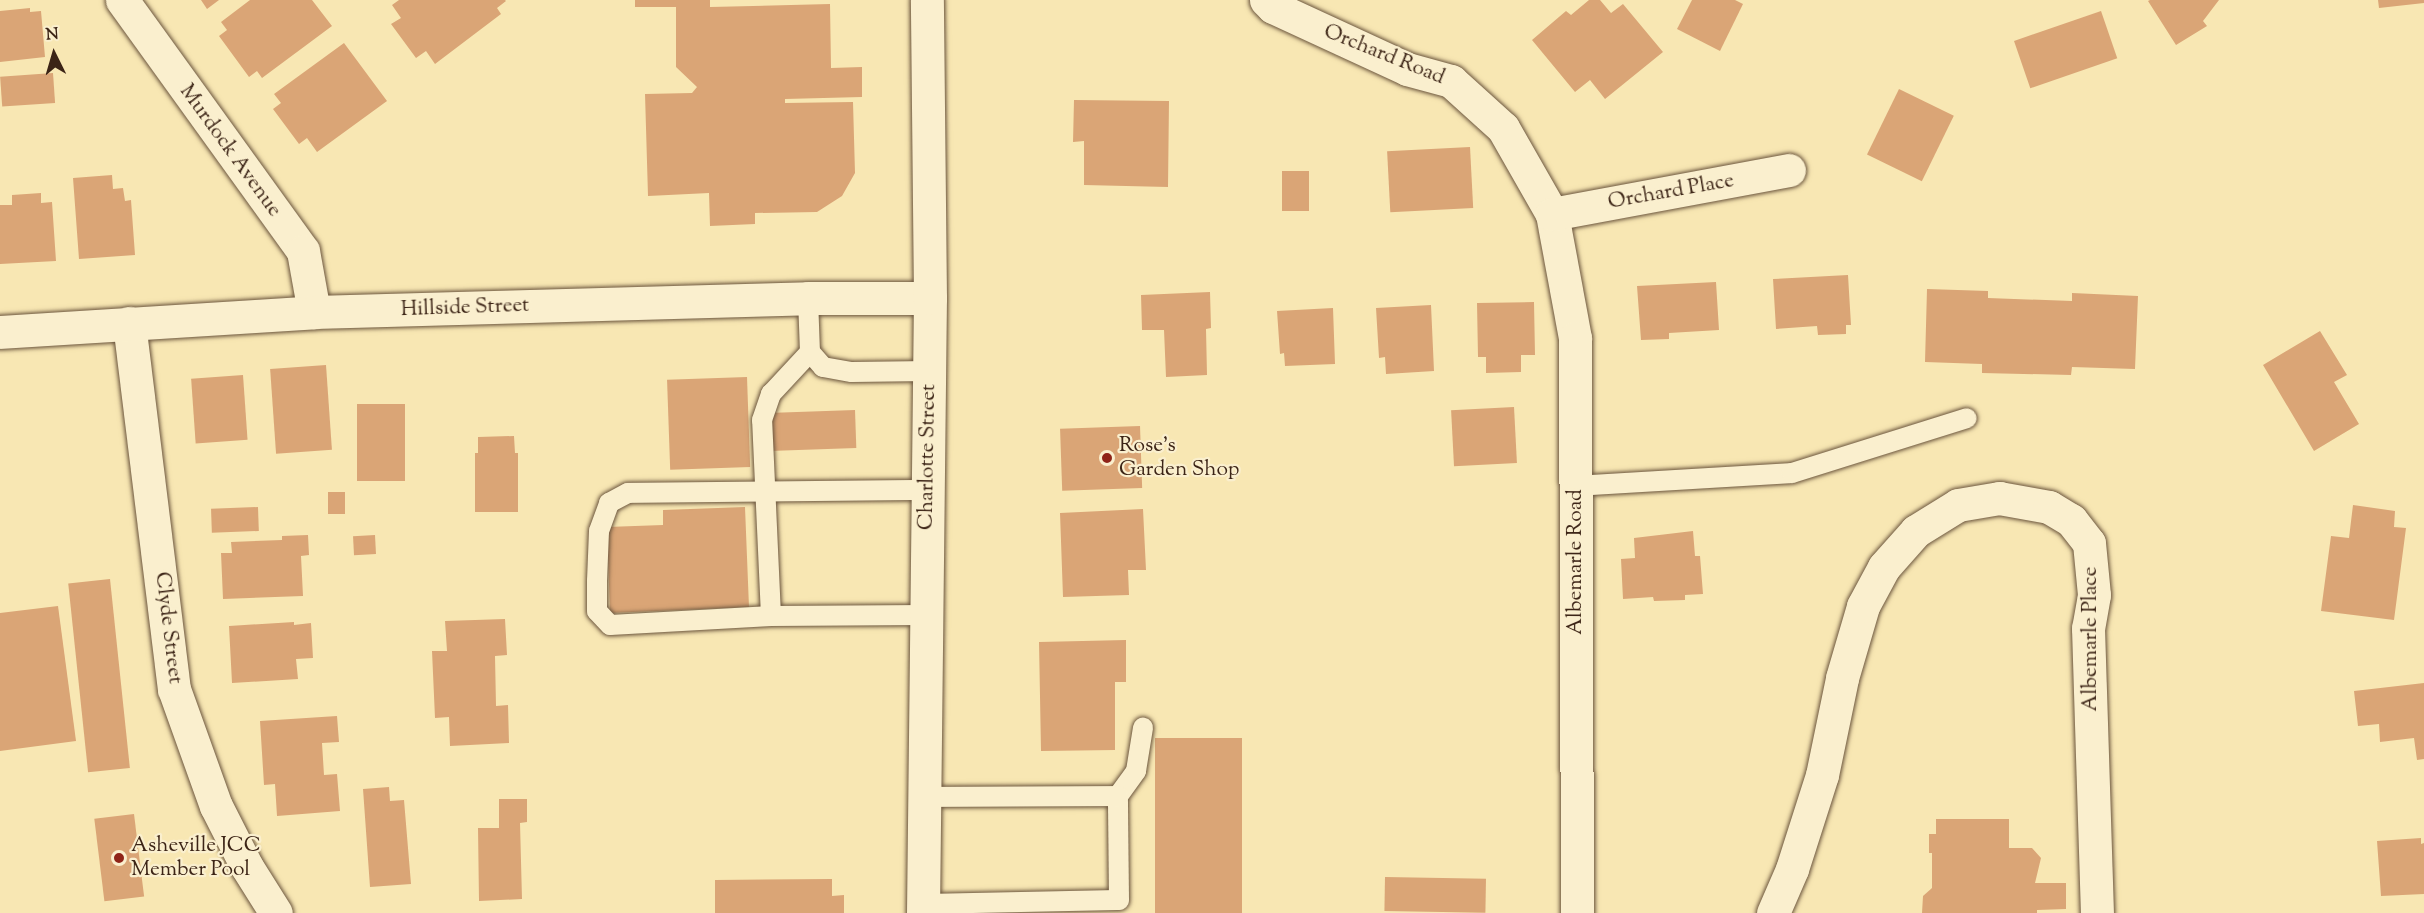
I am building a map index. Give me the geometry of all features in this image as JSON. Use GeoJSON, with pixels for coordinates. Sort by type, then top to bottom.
{"type":"FeatureCollection","features":[{"type":"Feature","properties":{"kind":"street","name":"Murdock Avenue"},"geometry":{"type":"LineString","coordinates":[[122,0],[303,251],[314,312]]}},
{"type":"Feature","properties":{"kind":"street","name":"Charlotte Street"},"geometry":{"type":"LineString","coordinates":[[923,908],[930,298],[927,0]]}},
{"type":"Feature","properties":{"kind":"street","name":"Orchard Road"},"geometry":{"type":"LineString","coordinates":[[1266,0],[1273,7],[1407,69],[1451,81],[1503,128],[1552,214]]}},
{"type":"Feature","properties":{"kind":"street","name":"Orchard Place"},"geometry":{"type":"LineString","coordinates":[[1552,214],[1789,170]]}},
{"type":"Feature","properties":{"kind":"street","name":"Albemarle Road"},"geometry":{"type":"LineString","coordinates":[[1552,214],[1575,338],[1577,913]]}},
{"type":"Feature","properties":{"kind":"street","name":"Hillside Street"},"geometry":{"type":"LineString","coordinates":[[0,332],[314,312],[808,298],[930,298]]}},
{"type":"Feature","properties":{"kind":"street","name":"Clyde Street"},"geometry":{"type":"LineString","coordinates":[[129,323],[174,689],[216,806],[248,867],[276,913]]}},
{"type":"Feature","properties":{"kind":"street","name":"Albemarle Place"},"geometry":{"type":"LineString","coordinates":[[1773,913],[1792,869],[1822,775],[1842,678],[1863,606],[1884,567],[1916,531],[1958,505],[1999,498],[2049,507],[2071,520],[2089,543],[2094,595],[2088,628],[2097,913]]}},
{"type":"Feature","properties":{"kind":"lane"},"geometry":{"type":"LineString","coordinates":[[808,298],[810,352],[823,367],[852,372],[929,370]]}},
{"type":"Feature","properties":{"kind":"lane"},"geometry":{"type":"LineString","coordinates":[[771,616],[762,420],[771,394],[810,352]]}},
{"type":"Feature","properties":{"kind":"lane"},"geometry":{"type":"LineString","coordinates":[[1576,486],[1792,473],[1967,418]]}},
{"type":"Feature","properties":{"kind":"lane"},"geometry":{"type":"LineString","coordinates":[[926,615],[771,616],[610,625],[597,611],[597,581],[599,531],[609,503],[628,493],[928,490]]}},
{"type":"Feature","properties":{"kind":"lane"},"geometry":{"type":"LineString","coordinates":[[923,908],[1119,900],[1118,796],[1136,771],[1143,728]]}},
{"type":"Feature","properties":{"kind":"lane"},"geometry":{"type":"LineString","coordinates":[[924,797],[1118,796]]}},
{"type":"Feature","properties":{"kind":"building"},"geometry":{"type":"Polygon","coordinates":[[[201,0],[219,0],[207,9],[201,0]]]}},
{"type":"Feature","properties":{"kind":"building"},"geometry":{"type":"Polygon","coordinates":[[[250,0],[312,0],[332,26],[262,78],[257,71],[249,77],[219,36],[227,30],[221,22],[250,0]]]}},
{"type":"Feature","properties":{"kind":"building"},"geometry":{"type":"Polygon","coordinates":[[[399,0],[506,1],[497,8],[501,14],[435,64],[426,51],[416,58],[391,24],[401,18],[392,5],[399,0]]]}},
{"type":"Feature","properties":{"kind":"building"},"geometry":{"type":"Polygon","coordinates":[[[635,0],[710,0],[710,7],[830,4],[831,68],[862,67],[862,97],[785,99],[785,103],[853,102],[855,173],[842,196],[817,212],[755,213],[755,224],[710,226],[709,193],[648,196],[645,94],[692,93],[697,87],[676,67],[676,7],[635,7],[635,0]]]}},
{"type":"Feature","properties":{"kind":"building"},"geometry":{"type":"Polygon","coordinates":[[[1589,0],[1600,0],[1611,13],[1623,4],[1663,52],[1605,99],[1590,80],[1575,92],[1532,40],[1566,11],[1571,15],[1589,0]]]}},
{"type":"Feature","properties":{"kind":"building"},"geometry":{"type":"Polygon","coordinates":[[[1692,0],[1735,0],[1743,4],[1720,51],[1677,29],[1692,0]]]}},
{"type":"Feature","properties":{"kind":"building"},"geometry":{"type":"Polygon","coordinates":[[[2219,0],[2203,21],[2207,26],[2176,45],[2148,1],[2219,0]]]}},
{"type":"Feature","properties":{"kind":"building"},"geometry":{"type":"Polygon","coordinates":[[[2378,0],[2424,0],[2424,3],[2379,8],[2378,0]]]}},
{"type":"Feature","properties":{"kind":"building"},"geometry":{"type":"Polygon","coordinates":[[[30,8],[30,12],[41,11],[45,57],[0,62],[0,11],[30,8]]]}},
{"type":"Feature","properties":{"kind":"building"},"geometry":{"type":"Polygon","coordinates":[[[2101,11],[2117,58],[2030,88],[2014,41],[2101,11]]]}},
{"type":"Feature","properties":{"kind":"building"},"geometry":{"type":"Polygon","coordinates":[[[344,43],[387,101],[317,152],[307,138],[299,144],[273,109],[281,103],[274,94],[344,43]]]}},
{"type":"Feature","properties":{"kind":"building"},"geometry":{"type":"Polygon","coordinates":[[[53,73],[55,103],[2,107],[0,77],[53,73]]]}},
{"type":"Feature","properties":{"kind":"building"},"geometry":{"type":"Polygon","coordinates":[[[1899,89],[1954,116],[1922,181],[1867,155],[1899,89]]]}},
{"type":"Feature","properties":{"kind":"building"},"geometry":{"type":"Polygon","coordinates":[[[1074,100],[1169,101],[1168,187],[1084,185],[1084,141],[1073,142],[1074,100]]]}},
{"type":"Feature","properties":{"kind":"building"},"geometry":{"type":"Polygon","coordinates":[[[1470,147],[1473,208],[1390,212],[1387,151],[1470,147]]]}},
{"type":"Feature","properties":{"kind":"building"},"geometry":{"type":"Polygon","coordinates":[[[1282,171],[1309,171],[1309,211],[1282,211],[1282,171]]]}},
{"type":"Feature","properties":{"kind":"building"},"geometry":{"type":"Polygon","coordinates":[[[112,175],[113,189],[123,188],[125,201],[131,200],[135,255],[79,259],[73,178],[112,175]]]}},
{"type":"Feature","properties":{"kind":"building"},"geometry":{"type":"Polygon","coordinates":[[[41,193],[41,203],[52,202],[56,261],[0,264],[0,205],[12,205],[12,195],[41,193]]]}},
{"type":"Feature","properties":{"kind":"building"},"geometry":{"type":"Polygon","coordinates":[[[1848,275],[1851,325],[1846,325],[1846,334],[1818,335],[1817,326],[1776,329],[1773,279],[1848,275]]]}},
{"type":"Feature","properties":{"kind":"building"},"geometry":{"type":"Polygon","coordinates":[[[1716,282],[1719,330],[1669,333],[1669,339],[1641,340],[1637,286],[1716,282]]]}},
{"type":"Feature","properties":{"kind":"building"},"geometry":{"type":"Polygon","coordinates":[[[1927,289],[1988,291],[1988,298],[2072,301],[2072,293],[2138,296],[2135,369],[2072,367],[2071,375],[1982,373],[1982,364],[1925,362],[1927,289]]]}},
{"type":"Feature","properties":{"kind":"building"},"geometry":{"type":"Polygon","coordinates":[[[1210,292],[1211,328],[1206,329],[1207,375],[1166,377],[1164,330],[1142,330],[1141,295],[1210,292]]]}},
{"type":"Feature","properties":{"kind":"building"},"geometry":{"type":"Polygon","coordinates":[[[1534,302],[1535,355],[1521,355],[1521,372],[1486,373],[1486,357],[1478,357],[1477,303],[1534,302]]]}},
{"type":"Feature","properties":{"kind":"building"},"geometry":{"type":"Polygon","coordinates":[[[1431,305],[1434,371],[1386,374],[1385,357],[1379,358],[1376,308],[1431,305]]]}},
{"type":"Feature","properties":{"kind":"building"},"geometry":{"type":"Polygon","coordinates":[[[1333,308],[1335,364],[1285,366],[1284,353],[1280,354],[1277,311],[1333,308]]]}},
{"type":"Feature","properties":{"kind":"building"},"geometry":{"type":"Polygon","coordinates":[[[2320,331],[2347,375],[2334,382],[2359,424],[2314,451],[2263,365],[2320,331]]]}},
{"type":"Feature","properties":{"kind":"building"},"geometry":{"type":"Polygon","coordinates":[[[326,365],[332,450],[276,454],[270,369],[326,365]]]}},
{"type":"Feature","properties":{"kind":"building"},"geometry":{"type":"Polygon","coordinates":[[[243,375],[248,440],[196,443],[191,379],[243,375]]]}},
{"type":"Feature","properties":{"kind":"building"},"geometry":{"type":"Polygon","coordinates":[[[747,377],[750,467],[670,470],[667,380],[747,377]]]}},
{"type":"Feature","properties":{"kind":"building"},"geometry":{"type":"Polygon","coordinates":[[[357,404],[405,404],[405,481],[357,481],[357,404]]]}},
{"type":"Feature","properties":{"kind":"building"},"geometry":{"type":"Polygon","coordinates":[[[1514,407],[1517,463],[1454,466],[1451,410],[1514,407]]]}},
{"type":"Feature","properties":{"kind":"building"},"geometry":{"type":"Polygon","coordinates":[[[855,410],[856,448],[769,451],[768,413],[855,410]]]}},
{"type":"Feature","properties":{"kind":"building"},"geometry":{"type":"Polygon","coordinates":[[[1140,426],[1142,488],[1062,491],[1060,429],[1140,426]]]}},
{"type":"Feature","properties":{"kind":"building"},"geometry":{"type":"Polygon","coordinates":[[[514,436],[515,453],[518,453],[518,512],[475,512],[475,453],[478,453],[478,437],[514,436]]]}},
{"type":"Feature","properties":{"kind":"building"},"geometry":{"type":"Polygon","coordinates":[[[328,492],[345,492],[345,514],[328,514],[328,492]]]}},
{"type":"Feature","properties":{"kind":"building"},"geometry":{"type":"Polygon","coordinates":[[[2353,505],[2395,511],[2394,527],[2406,528],[2394,620],[2321,611],[2331,536],[2349,538],[2353,505]]]}},
{"type":"Feature","properties":{"kind":"building"},"geometry":{"type":"Polygon","coordinates":[[[258,507],[259,531],[212,533],[211,509],[258,507]]]}},
{"type":"Feature","properties":{"kind":"building"},"geometry":{"type":"Polygon","coordinates":[[[745,507],[749,607],[610,613],[607,527],[663,525],[663,510],[745,507]]]}},
{"type":"Feature","properties":{"kind":"building"},"geometry":{"type":"Polygon","coordinates":[[[1143,509],[1146,570],[1128,570],[1129,595],[1063,597],[1060,513],[1143,509]]]}},
{"type":"Feature","properties":{"kind":"building"},"geometry":{"type":"Polygon","coordinates":[[[1693,531],[1695,556],[1700,556],[1703,594],[1685,595],[1685,600],[1654,601],[1653,597],[1623,599],[1621,559],[1635,558],[1634,538],[1693,531]]]}},
{"type":"Feature","properties":{"kind":"building"},"geometry":{"type":"Polygon","coordinates":[[[308,535],[309,555],[301,556],[303,596],[223,599],[221,553],[232,553],[231,542],[282,540],[282,536],[308,535]]]}},
{"type":"Feature","properties":{"kind":"building"},"geometry":{"type":"Polygon","coordinates":[[[375,535],[376,554],[354,555],[353,536],[375,535]]]}},
{"type":"Feature","properties":{"kind":"building"},"geometry":{"type":"Polygon","coordinates":[[[110,579],[130,768],[88,772],[68,583],[110,579]]]}},
{"type":"Feature","properties":{"kind":"building"},"geometry":{"type":"Polygon","coordinates":[[[58,606],[76,741],[0,751],[0,613],[58,606]]]}},
{"type":"Feature","properties":{"kind":"building"},"geometry":{"type":"Polygon","coordinates":[[[505,619],[507,655],[495,656],[496,706],[508,705],[509,743],[450,746],[449,717],[435,718],[432,651],[447,651],[445,621],[505,619]]]}},
{"type":"Feature","properties":{"kind":"building"},"geometry":{"type":"Polygon","coordinates":[[[294,622],[294,625],[311,623],[313,658],[296,659],[298,679],[232,683],[229,626],[294,622]]]}},
{"type":"Feature","properties":{"kind":"building"},"geometry":{"type":"Polygon","coordinates":[[[1126,640],[1126,682],[1115,682],[1115,750],[1041,751],[1039,642],[1126,640]]]}},
{"type":"Feature","properties":{"kind":"building"},"geometry":{"type":"Polygon","coordinates":[[[2424,683],[2424,759],[2417,760],[2414,738],[2380,742],[2379,724],[2358,726],[2354,691],[2424,683]]]}},
{"type":"Feature","properties":{"kind":"building"},"geometry":{"type":"Polygon","coordinates":[[[337,716],[339,742],[322,743],[324,775],[337,774],[340,811],[277,816],[275,784],[264,785],[260,721],[337,716]]]}},
{"type":"Feature","properties":{"kind":"building"},"geometry":{"type":"Polygon","coordinates":[[[1155,738],[1242,738],[1242,913],[1155,913],[1155,738]]]}},
{"type":"Feature","properties":{"kind":"building"},"geometry":{"type":"Polygon","coordinates":[[[389,787],[390,801],[404,800],[411,884],[370,887],[363,789],[389,787]]]}},
{"type":"Feature","properties":{"kind":"building"},"geometry":{"type":"Polygon","coordinates":[[[499,799],[527,799],[527,822],[520,823],[522,899],[479,901],[478,828],[499,828],[499,799]]]}},
{"type":"Feature","properties":{"kind":"building","name":"Asheville JCC Member Pool"},"geometry":{"type":"Polygon","coordinates":[[[134,814],[144,896],[104,901],[94,819],[134,814]]]}},
{"type":"Feature","properties":{"kind":"building"},"geometry":{"type":"Polygon","coordinates":[[[1936,819],[2009,819],[2009,848],[2032,848],[2041,858],[2035,883],[2066,883],[2066,909],[2037,910],[2037,913],[1922,913],[1923,896],[1932,888],[1932,853],[1929,853],[1929,834],[1936,834],[1936,819]]]}},
{"type":"Feature","properties":{"kind":"building"},"geometry":{"type":"Polygon","coordinates":[[[2421,838],[2421,844],[2424,843],[2424,894],[2381,896],[2377,841],[2421,838]]]}},
{"type":"Feature","properties":{"kind":"building"},"geometry":{"type":"Polygon","coordinates":[[[1385,877],[1486,879],[1485,913],[1384,911],[1385,877]]]}},
{"type":"Feature","properties":{"kind":"building"},"geometry":{"type":"Polygon","coordinates":[[[832,879],[832,896],[844,895],[844,913],[715,913],[715,880],[832,879]]]}},
{"type":"Feature","properties":{"kind":"place","name":"Rose's Garden Shop"},"geometry":{"type":"Point","coordinates":[1107,458]}},
{"type":"Feature","properties":{"kind":"place","name":"Asheville JCC Member Pool"},"geometry":{"type":"Point","coordinates":[119,858]}}]}
